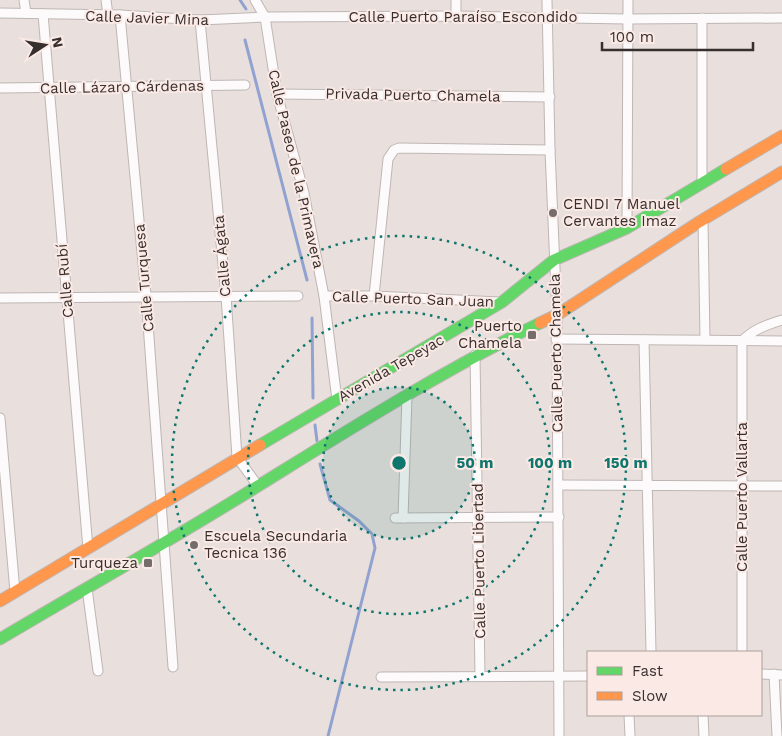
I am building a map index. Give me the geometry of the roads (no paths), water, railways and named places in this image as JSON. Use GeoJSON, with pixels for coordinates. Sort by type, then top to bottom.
{"type":"FeatureCollection","features":[{"type":"Feature","properties":{"kind":"main road","name":"Avenida Tepeyac"},"geometry":{"type":"LineString","coordinates":[[0,601],[502,302],[554,260],[627,228],[782,136]]}},
{"type":"Feature","properties":{"kind":"main road","name":"Avenida Tepeyac"},"geometry":{"type":"LineString","coordinates":[[0,639],[164,540],[258,486],[326,442],[475,355],[557,315],[703,220],[782,172]]}},
{"type":"Feature","properties":{"kind":"street"},"geometry":{"type":"LineString","coordinates":[[24,0],[26,13]]}},
{"type":"Feature","properties":{"kind":"street"},"geometry":{"type":"LineString","coordinates":[[106,0],[108,15]]}},
{"type":"Feature","properties":{"kind":"street","name":"Calle Paseo de la Primavera"},"geometry":{"type":"LineString","coordinates":[[254,0],[265,17],[277,94],[304,193],[324,296],[337,400]]}},
{"type":"Feature","properties":{"kind":"street"},"geometry":{"type":"LineString","coordinates":[[456,0],[456,16]]}},
{"type":"Feature","properties":{"kind":"street","name":"Calle Puerto Chamela"},"geometry":{"type":"LineString","coordinates":[[547,0],[550,150],[557,315],[559,736]]}},
{"type":"Feature","properties":{"kind":"street"},"geometry":{"type":"LineString","coordinates":[[627,228],[628,0]]}},
{"type":"Feature","properties":{"kind":"street","name":"Calle Javier Mina"},"geometry":{"type":"LineString","coordinates":[[0,13],[120,15],[200,20],[265,17]]}},
{"type":"Feature","properties":{"kind":"street","name":"Calle Rubí"},"geometry":{"type":"LineString","coordinates":[[42,14],[88,549]]}},
{"type":"Feature","properties":{"kind":"street","name":"Calle Turquesa"},"geometry":{"type":"LineString","coordinates":[[120,15],[146,296],[173,667]]}},
{"type":"Feature","properties":{"kind":"street","name":"Calle Puerto Paraíso Escondido"},"geometry":{"type":"LineString","coordinates":[[265,17],[547,16],[628,19],[782,18]]}},
{"type":"Feature","properties":{"kind":"street"},"geometry":{"type":"LineString","coordinates":[[702,18],[702,184]]}},
{"type":"Feature","properties":{"kind":"street","name":"Calle Ágata"},"geometry":{"type":"LineString","coordinates":[[200,20],[226,296],[238,458]]}},
{"type":"Feature","properties":{"kind":"street","name":"Calle Lázaro Cárdenas"},"geometry":{"type":"LineString","coordinates":[[0,88],[48,89],[245,85]]}},
{"type":"Feature","properties":{"kind":"street","name":"Privada Puerto Chamela"},"geometry":{"type":"LineString","coordinates":[[277,94],[550,97]]}},
{"type":"Feature","properties":{"kind":"street"},"geometry":{"type":"LineString","coordinates":[[374,296],[388,158],[394,150],[399,148],[550,150]]}},
{"type":"Feature","properties":{"kind":"street"},"geometry":{"type":"LineString","coordinates":[[703,220],[705,340]]}},
{"type":"Feature","properties":{"kind":"street"},"geometry":{"type":"LineString","coordinates":[[0,298],[298,296]]}},
{"type":"Feature","properties":{"kind":"street","name":"Calle Puerto San Juan"},"geometry":{"type":"LineString","coordinates":[[324,296],[374,296],[502,302]]}},
{"type":"Feature","properties":{"kind":"street"},"geometry":{"type":"LineString","coordinates":[[742,341],[756,329],[782,320]]}},
{"type":"Feature","properties":{"kind":"street"},"geometry":{"type":"LineString","coordinates":[[556,339],[782,341]]}},
{"type":"Feature","properties":{"kind":"street"},"geometry":{"type":"LineString","coordinates":[[644,340],[651,651]]}},
{"type":"Feature","properties":{"kind":"street","name":"Calle Puerto Vallarta"},"geometry":{"type":"LineString","coordinates":[[742,341],[742,651]]}},
{"type":"Feature","properties":{"kind":"street","name":"Calle Puerto Libertad"},"geometry":{"type":"LineString","coordinates":[[475,355],[480,676]]}},
{"type":"Feature","properties":{"kind":"street"},"geometry":{"type":"LineString","coordinates":[[407,396],[399,518],[559,517]]}},
{"type":"Feature","properties":{"kind":"street"},"geometry":{"type":"LineString","coordinates":[[0,418],[14,592]]}},
{"type":"Feature","properties":{"kind":"street"},"geometry":{"type":"LineString","coordinates":[[238,458],[258,486]]}},
{"type":"Feature","properties":{"kind":"street"},"geometry":{"type":"LineString","coordinates":[[558,485],[782,486]]}},
{"type":"Feature","properties":{"kind":"street"},"geometry":{"type":"LineString","coordinates":[[87,588],[98,671]]}},
{"type":"Feature","properties":{"kind":"street"},"geometry":{"type":"LineString","coordinates":[[762,674],[778,674],[777,736]]}},
{"type":"Feature","properties":{"kind":"street"},"geometry":{"type":"LineString","coordinates":[[380,677],[587,676]]}},
{"type":"Feature","properties":{"kind":"street"},"geometry":{"type":"LineString","coordinates":[[629,716],[630,736]]}},
{"type":"Feature","properties":{"kind":"street"},"geometry":{"type":"LineString","coordinates":[[703,716],[704,736]]}},
{"type":"Feature","properties":{"kind":"waterway"},"geometry":{"type":"LineString","coordinates":[[240,0],[246,9]]}},
{"type":"Feature","properties":{"kind":"waterway"},"geometry":{"type":"LineString","coordinates":[[245,40],[307,280]]}},
{"type":"Feature","properties":{"kind":"waterway"},"geometry":{"type":"LineString","coordinates":[[312,318],[313,398]]}},
{"type":"Feature","properties":{"kind":"waterway"},"geometry":{"type":"LineString","coordinates":[[315,425],[317,441]]}},
{"type":"Feature","properties":{"kind":"waterway"},"geometry":{"type":"LineString","coordinates":[[320,464],[330,500],[359,521],[372,534],[375,548],[328,736]]}},
{"type":"Feature","properties":{"kind":"place","name":"CENDI 7 Manuel Cervantes Imaz"},"geometry":{"type":"Point","coordinates":[553,213]}},
{"type":"Feature","properties":{"kind":"place","name":"Puerto Chamela"},"geometry":{"type":"Point","coordinates":[532,335]}},
{"type":"Feature","properties":{"kind":"place","name":"Escuela Secundaria Tecnica 136"},"geometry":{"type":"Point","coordinates":[194,545]}},
{"type":"Feature","properties":{"kind":"place","name":"Turqueza"},"geometry":{"type":"Point","coordinates":[148,563]}}]}
